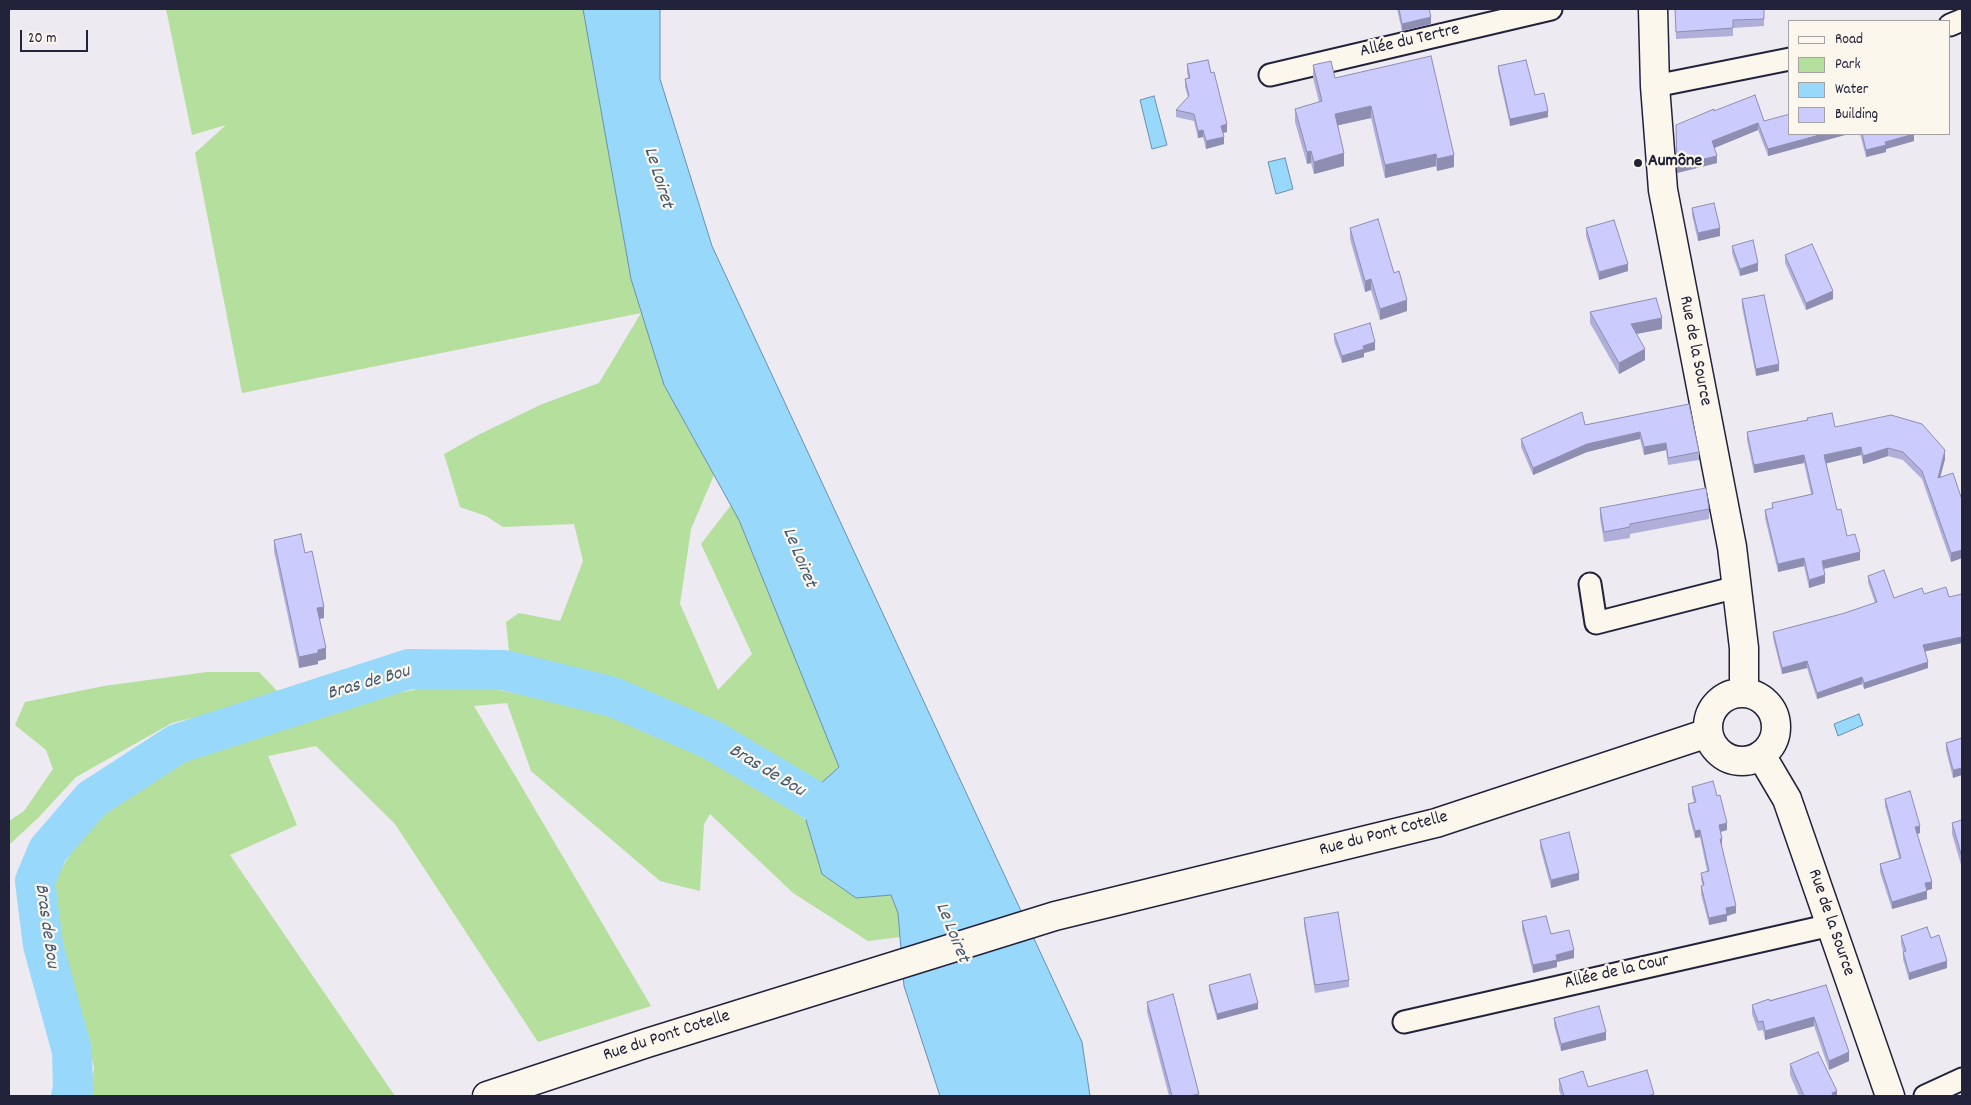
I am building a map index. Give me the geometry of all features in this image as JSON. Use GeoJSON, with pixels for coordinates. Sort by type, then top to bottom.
{"type":"FeatureCollection","features":[{"type":"Feature","properties":{"kind":"main road","name":"Rue de la Source"},"geometry":{"type":"LineString","coordinates":[[1653,9],[1655,86],[1663,190],[1732,547],[1744,648],[1744,692]]}},
{"type":"Feature","properties":{"kind":"main road"},"geometry":{"type":"LineString","coordinates":[[1744,692],[1763,700],[1775,718],[1776,728],[1769,748],[1754,759],[1742,761],[1730,759],[1720,753],[1712,744],[1708,732],[1708,722],[1716,704],[1724,697],[1744,692]]}},
{"type":"Feature","properties":{"kind":"main road","name":"Rue du Pont Cotelle"},"geometry":{"type":"LineString","coordinates":[[487,1096],[647,1043],[1055,916],[1436,823],[1708,732]]}},
{"type":"Feature","properties":{"kind":"main road","name":"Rue de la Source"},"geometry":{"type":"LineString","coordinates":[[1761,755],[1787,799],[1890,1096]]}},
{"type":"Feature","properties":{"kind":"street","name":"Allée du Tertre"},"geometry":{"type":"LineString","coordinates":[[1270,75],[1551,9]]}},
{"type":"Feature","properties":{"kind":"street"},"geometry":{"type":"LineString","coordinates":[[1655,86],[1788,60]]}},
{"type":"Feature","properties":{"kind":"street"},"geometry":{"type":"LineString","coordinates":[[1590,584],[1596,624],[1737,587]]}},
{"type":"Feature","properties":{"kind":"street","name":"Allée de la Cour"},"geometry":{"type":"LineString","coordinates":[[1404,1022],[1830,925]]}},
{"type":"Feature","properties":{"kind":"street"},"geometry":{"type":"LineString","coordinates":[[1925,1096],[1962,1080]]}},
{"type":"Feature","properties":{"kind":"green space"},"geometry":{"type":"Polygon","coordinates":[[[166,9],[583,9],[631,279],[664,385],[714,475],[691,529],[680,604],[718,690],[752,654],[701,544],[731,505],[739,520],[840,767],[818,786],[708,721],[531,657],[509,651],[506,622],[519,613],[560,621],[583,561],[574,524],[503,527],[486,516],[460,507],[444,454],[540,405],[599,383],[641,313],[242,393],[195,153],[226,125],[192,135],[166,9]]]}},
{"type":"Feature","properties":{"kind":"green space"},"geometry":{"type":"Polygon","coordinates":[[[207,672],[259,672],[282,696],[172,723],[76,777],[39,817],[9,845],[9,821],[24,811],[53,769],[46,750],[15,725],[25,702],[104,686],[207,672]]]}},
{"type":"Feature","properties":{"kind":"green space"},"geometry":{"type":"Polygon","coordinates":[[[469,684],[633,717],[765,790],[806,820],[822,874],[856,898],[891,895],[898,913],[900,937],[868,941],[793,893],[710,814],[704,824],[700,891],[660,881],[531,771],[507,703],[474,706],[651,1006],[538,1042],[395,824],[316,746],[268,756],[297,825],[230,855],[395,1096],[89,1096],[94,1068],[85,1023],[71,997],[57,948],[52,904],[56,878],[74,847],[97,816],[170,767],[220,743],[381,697],[426,687],[469,684]]]}},
{"type":"Feature","properties":{"kind":"water","name":"Le Loiret"},"geometry":{"type":"Polygon","coordinates":[[[583,9],[660,9],[660,79],[712,246],[1082,1042],[1090,1096],[940,1096],[904,986],[898,913],[891,895],[856,898],[822,874],[806,820],[818,786],[839,767],[739,520],[664,385],[631,279],[583,9]]]}},
{"type":"Feature","properties":{"kind":"water"},"geometry":{"type":"Polygon","coordinates":[[[1154,96],[1167,145],[1152,149],[1140,100],[1154,96]]]}},
{"type":"Feature","properties":{"kind":"water"},"geometry":{"type":"Polygon","coordinates":[[[1285,158],[1293,189],[1276,194],[1268,162],[1285,158]]]}},
{"type":"Feature","properties":{"kind":"water"},"geometry":{"type":"Polygon","coordinates":[[[1859,714],[1863,725],[1838,736],[1834,724],[1859,714]]]}},
{"type":"Feature","properties":{"kind":"building"},"geometry":{"type":"Polygon","coordinates":[[[1399,9],[1429,9],[1431,17],[1402,24],[1399,9]]]}},
{"type":"Feature","properties":{"kind":"building"},"geometry":{"type":"Polygon","coordinates":[[[1675,9],[1764,9],[1764,19],[1733,20],[1733,28],[1676,32],[1675,9]]]}},
{"type":"Feature","properties":{"kind":"building"},"geometry":{"type":"Polygon","coordinates":[[[1431,56],[1454,155],[1437,159],[1436,154],[1385,165],[1371,106],[1335,114],[1344,153],[1314,162],[1311,151],[1307,152],[1295,109],[1322,101],[1313,65],[1331,61],[1335,78],[1431,56]]]}},
{"type":"Feature","properties":{"kind":"building"},"geometry":{"type":"Polygon","coordinates":[[[1208,60],[1211,73],[1214,72],[1227,124],[1221,126],[1224,137],[1206,141],[1203,130],[1198,131],[1194,114],[1176,110],[1189,96],[1185,79],[1190,78],[1187,64],[1208,60]]]}},
{"type":"Feature","properties":{"kind":"building"},"geometry":{"type":"Polygon","coordinates":[[[1526,60],[1535,95],[1544,93],[1548,111],[1510,119],[1498,66],[1526,60]]]}},
{"type":"Feature","properties":{"kind":"building"},"geometry":{"type":"Polygon","coordinates":[[[1755,95],[1764,121],[1788,115],[1788,135],[1819,135],[1768,149],[1758,123],[1712,141],[1717,156],[1677,165],[1676,125],[1714,109],[1714,111],[1755,95]]]}},
{"type":"Feature","properties":{"kind":"building"},"geometry":{"type":"Polygon","coordinates":[[[1862,135],[1910,135],[1885,142],[1886,145],[1866,150],[1862,135]]]}},
{"type":"Feature","properties":{"kind":"building"},"geometry":{"type":"Polygon","coordinates":[[[1714,203],[1720,228],[1698,233],[1692,208],[1714,203]]]}},
{"type":"Feature","properties":{"kind":"building"},"geometry":{"type":"Polygon","coordinates":[[[1378,219],[1394,273],[1399,271],[1407,300],[1380,309],[1371,279],[1365,281],[1350,228],[1378,219]]]}},
{"type":"Feature","properties":{"kind":"building"},"geometry":{"type":"Polygon","coordinates":[[[1614,220],[1628,264],[1599,272],[1586,228],[1614,220]]]}},
{"type":"Feature","properties":{"kind":"building"},"geometry":{"type":"Polygon","coordinates":[[[1753,240],[1758,263],[1740,269],[1732,246],[1753,240]]]}},
{"type":"Feature","properties":{"kind":"building"},"geometry":{"type":"Polygon","coordinates":[[[1812,244],[1833,291],[1806,303],[1785,255],[1812,244]]]}},
{"type":"Feature","properties":{"kind":"building"},"geometry":{"type":"Polygon","coordinates":[[[1764,295],[1779,364],[1756,369],[1742,299],[1764,295]]]}},
{"type":"Feature","properties":{"kind":"building"},"geometry":{"type":"Polygon","coordinates":[[[1656,298],[1662,318],[1631,324],[1645,349],[1619,363],[1590,312],[1656,298]]]}},
{"type":"Feature","properties":{"kind":"building"},"geometry":{"type":"Polygon","coordinates":[[[1370,323],[1375,342],[1363,346],[1364,349],[1342,356],[1334,334],[1370,323]]]}},
{"type":"Feature","properties":{"kind":"building"},"geometry":{"type":"Polygon","coordinates":[[[1689,404],[1699,452],[1668,458],[1666,443],[1644,447],[1640,432],[1587,444],[1533,468],[1521,439],[1582,412],[1585,425],[1689,404]]]}},
{"type":"Feature","properties":{"kind":"building"},"geometry":{"type":"Polygon","coordinates":[[[1832,413],[1835,427],[1891,415],[1922,424],[1945,450],[1938,478],[1953,473],[1962,500],[1962,550],[1951,553],[1922,471],[1903,452],[1888,448],[1863,456],[1861,447],[1824,455],[1837,510],[1841,509],[1847,536],[1855,534],[1860,552],[1822,561],[1825,575],[1809,580],[1804,558],[1778,564],[1765,510],[1773,508],[1772,503],[1813,494],[1804,455],[1754,465],[1747,432],[1808,420],[1807,418],[1832,413]]]}},
{"type":"Feature","properties":{"kind":"building"},"geometry":{"type":"Polygon","coordinates":[[[1706,488],[1709,509],[1630,524],[1630,527],[1604,532],[1600,508],[1706,488]]]}},
{"type":"Feature","properties":{"kind":"building"},"geometry":{"type":"Polygon","coordinates":[[[301,534],[305,553],[312,551],[324,607],[317,608],[326,648],[318,650],[318,653],[299,657],[274,540],[301,534]]]}},
{"type":"Feature","properties":{"kind":"building"},"geometry":{"type":"Polygon","coordinates":[[[1884,570],[1894,598],[1922,588],[1924,594],[1946,587],[1949,597],[1962,594],[1962,637],[1923,645],[1928,662],[1864,683],[1862,677],[1817,693],[1807,661],[1782,668],[1773,632],[1845,613],[1877,602],[1868,576],[1884,570]]]}},
{"type":"Feature","properties":{"kind":"building"},"geometry":{"type":"Polygon","coordinates":[[[1962,738],[1962,768],[1953,770],[1946,743],[1962,738]]]}},
{"type":"Feature","properties":{"kind":"building"},"geometry":{"type":"Polygon","coordinates":[[[1713,781],[1717,796],[1720,795],[1727,823],[1719,825],[1722,839],[1720,839],[1736,906],[1726,908],[1727,914],[1709,918],[1701,886],[1704,885],[1701,873],[1709,871],[1700,830],[1695,831],[1688,804],[1696,802],[1692,787],[1713,781]]]}},
{"type":"Feature","properties":{"kind":"building"},"geometry":{"type":"Polygon","coordinates":[[[1910,791],[1920,826],[1915,827],[1932,882],[1925,883],[1927,891],[1892,902],[1880,864],[1901,858],[1885,799],[1910,791]]]}},
{"type":"Feature","properties":{"kind":"building"},"geometry":{"type":"Polygon","coordinates":[[[1962,820],[1962,857],[1952,823],[1962,820]]]}},
{"type":"Feature","properties":{"kind":"building"},"geometry":{"type":"Polygon","coordinates":[[[1569,832],[1579,873],[1551,880],[1540,840],[1569,832]]]}},
{"type":"Feature","properties":{"kind":"building"},"geometry":{"type":"Polygon","coordinates":[[[1338,912],[1349,980],[1315,985],[1304,918],[1338,912]]]}},
{"type":"Feature","properties":{"kind":"building"},"geometry":{"type":"Polygon","coordinates":[[[1546,916],[1551,934],[1569,930],[1574,950],[1556,955],[1557,960],[1533,965],[1522,921],[1546,916]]]}},
{"type":"Feature","properties":{"kind":"building"},"geometry":{"type":"Polygon","coordinates":[[[1927,927],[1931,938],[1939,935],[1947,961],[1909,973],[1903,952],[1906,951],[1901,936],[1927,927]]]}},
{"type":"Feature","properties":{"kind":"building"},"geometry":{"type":"Polygon","coordinates":[[[1250,974],[1258,1003],[1217,1014],[1209,985],[1250,974]]]}},
{"type":"Feature","properties":{"kind":"building"},"geometry":{"type":"Polygon","coordinates":[[[1826,985],[1849,1052],[1829,1061],[1814,1017],[1765,1031],[1763,1021],[1758,1022],[1752,1005],[1826,985]]]}},
{"type":"Feature","properties":{"kind":"building"},"geometry":{"type":"Polygon","coordinates":[[[1173,994],[1199,1094],[1190,1096],[1172,1096],[1147,1002],[1173,994]]]}},
{"type":"Feature","properties":{"kind":"building"},"geometry":{"type":"Polygon","coordinates":[[[1599,1006],[1606,1032],[1561,1044],[1554,1018],[1599,1006]]]}},
{"type":"Feature","properties":{"kind":"building"},"geometry":{"type":"Polygon","coordinates":[[[1818,1052],[1837,1091],[1832,1093],[1833,1096],[1804,1096],[1790,1064],[1818,1052]]]}},
{"type":"Feature","properties":{"kind":"building"},"geometry":{"type":"Polygon","coordinates":[[[1647,1070],[1654,1094],[1647,1096],[1564,1096],[1559,1079],[1583,1071],[1588,1087],[1647,1070]]]}},
{"type":"Feature","properties":{"kind":"waterway","name":"Bras de Bou"},"geometry":{"type":"LineString","coordinates":[[71,1096],[73,1091],[72,1051],[43,945],[35,881],[48,850],[92,799],[177,744],[409,669],[504,670],[613,697],[712,740],[833,812],[858,831]]}},
{"type":"Feature","properties":{"kind":"place","name":"Aumône"},"geometry":{"type":"Point","coordinates":[1638,163]}}]}
